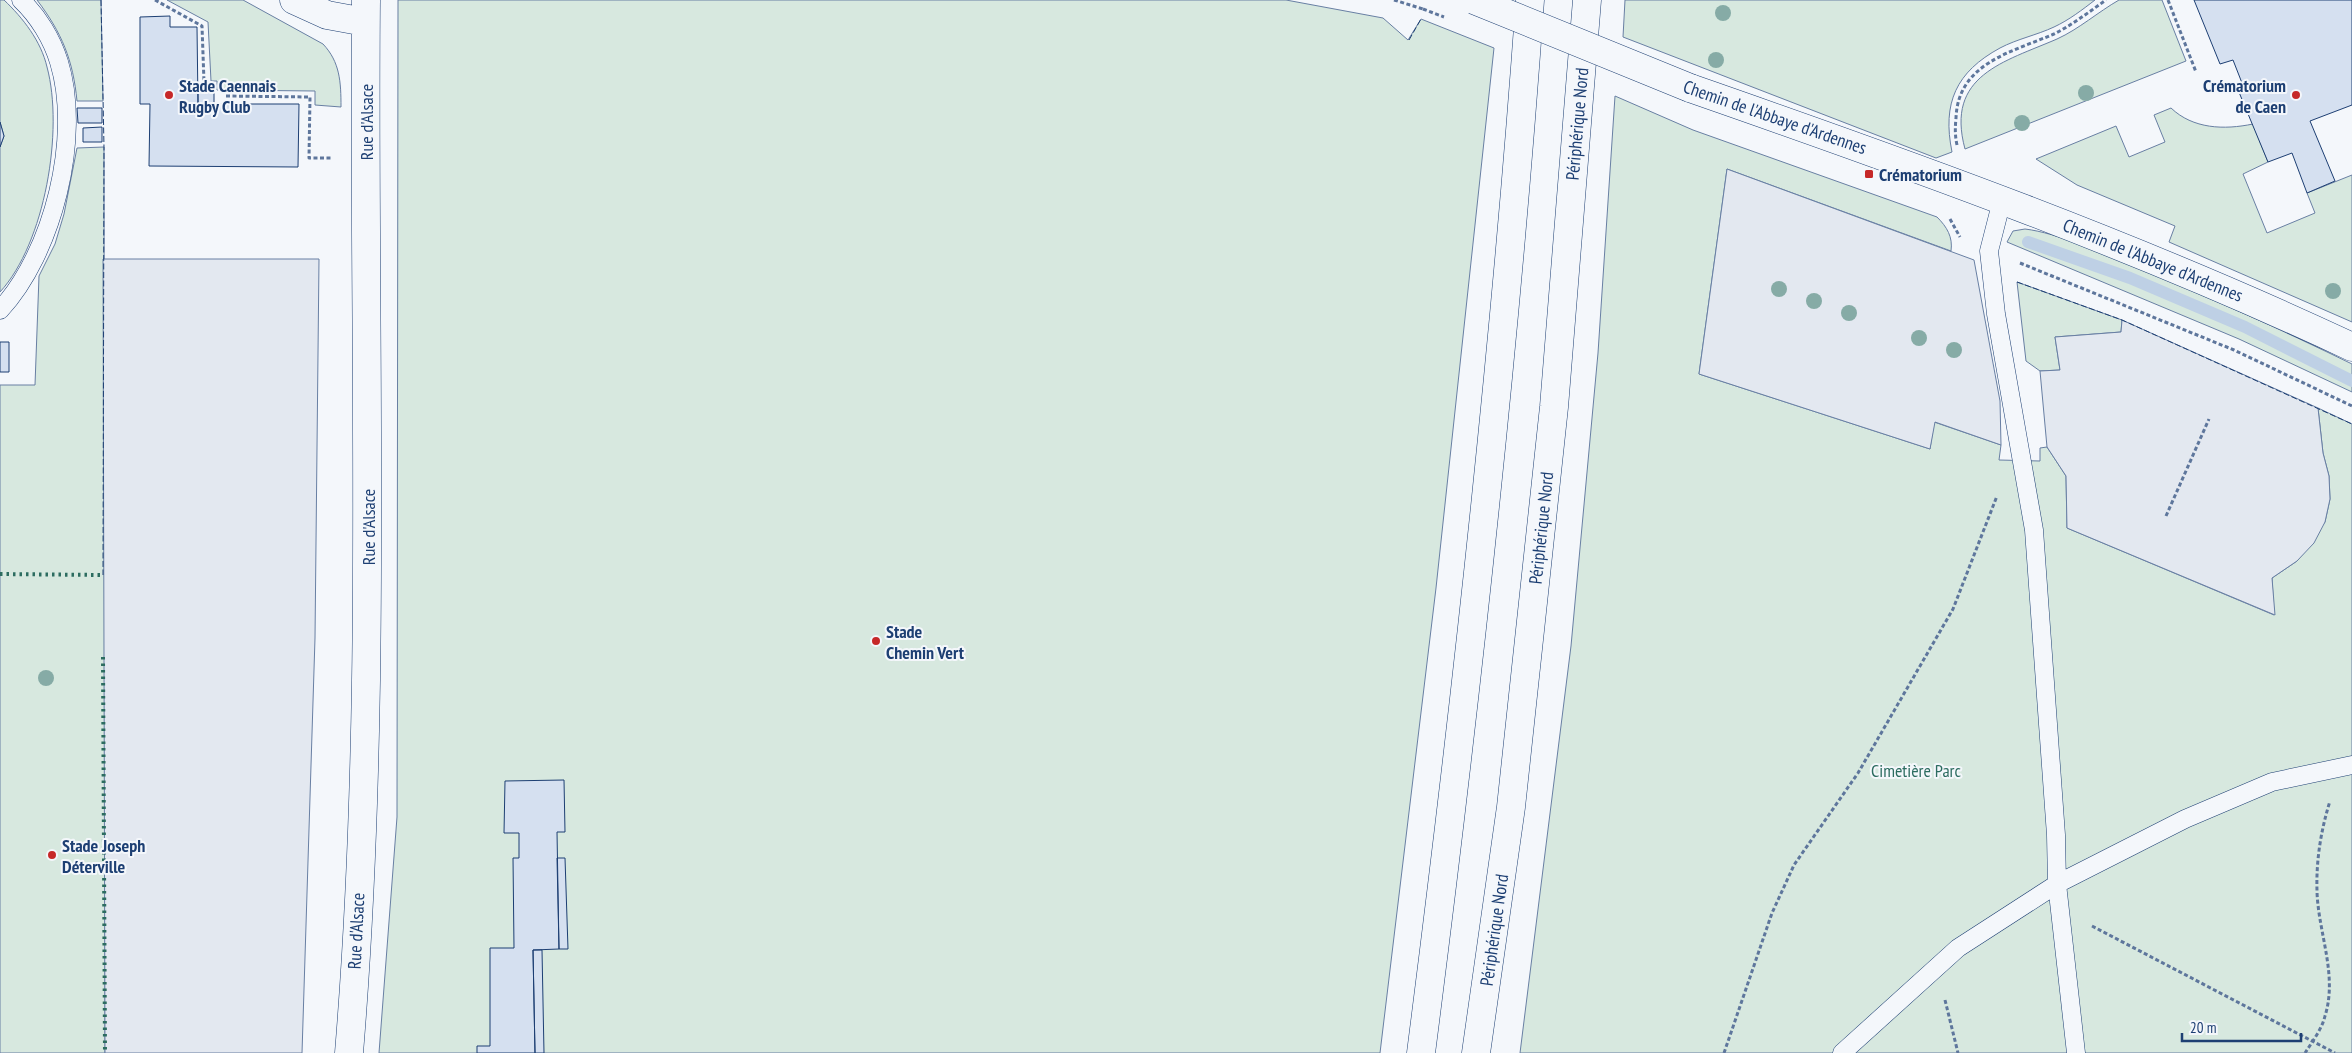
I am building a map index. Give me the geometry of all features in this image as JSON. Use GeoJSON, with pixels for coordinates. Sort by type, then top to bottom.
{"type":"FeatureCollection","features":[{"type":"Feature","properties":{"kind":"main road"},"geometry":{"type":"LineString","coordinates":[[294,0],[327,15],[366,11]]}},
{"type":"Feature","properties":{"kind":"main road","name":"Chemin de l'Abbaye d'Ardennes"},"geometry":{"type":"LineString","coordinates":[[1474,0],[1690,88],[1866,149],[2103,238],[2217,285],[2352,347]]}},
{"type":"Feature","properties":{"kind":"main road"},"geometry":{"type":"LineString","coordinates":[[1421,1053],[1454,797],[1490,462],[1530,0]]}},
{"type":"Feature","properties":{"kind":"main road","name":"Périphérique Nord"},"geometry":{"type":"LineString","coordinates":[[1476,1053],[1511,807],[1553,416],[1587,0]]}},
{"type":"Feature","properties":{"kind":"main road","name":"Rue d'Alsace"},"geometry":{"type":"LineString","coordinates":[[349,1053],[365,768],[368,522],[366,11]]}},
{"type":"Feature","properties":{"kind":"lane"},"geometry":{"type":"LineString","coordinates":[[0,310],[16,293],[43,240],[61,174],[65,144],[66,112],[59,62],[50,40],[21,0]]}},
{"type":"Feature","properties":{"kind":"lane"},"geometry":{"type":"LineString","coordinates":[[2002,200],[1989,251],[1995,305],[2022,470],[2034,530],[2056,835],[2059,909],[2076,1053]]}},
{"type":"Feature","properties":{"kind":"lane"},"geometry":{"type":"LineString","coordinates":[[1842,1053],[1958,948],[2057,884],[2185,819],[2272,782],[2346,766]]}},
{"type":"Feature","properties":{"kind":"path"},"geometry":{"type":"LineString","coordinates":[[155,0],[202,26],[204,82]]}},
{"type":"Feature","properties":{"kind":"path"},"geometry":{"type":"LineString","coordinates":[[1394,0],[1424,9]]}},
{"type":"Feature","properties":{"kind":"path"},"geometry":{"type":"LineString","coordinates":[[1959,152],[1955,137],[1958,99],[1966,83],[1977,71],[2004,53],[2067,27],[2106,0]]}},
{"type":"Feature","properties":{"kind":"path"},"geometry":{"type":"LineString","coordinates":[[2168,0],[2196,72]]}},
{"type":"Feature","properties":{"kind":"path"},"geometry":{"type":"LineString","coordinates":[[226,96],[310,97],[309,158],[338,158]]}},
{"type":"Feature","properties":{"kind":"path"},"geometry":{"type":"LineString","coordinates":[[1948,217],[1956,228],[1962,242]]}},
{"type":"Feature","properties":{"kind":"path"},"geometry":{"type":"LineString","coordinates":[[2014,261],[2234,350],[2352,406]]}},
{"type":"Feature","properties":{"kind":"path"},"geometry":{"type":"LineString","coordinates":[[2166,516],[2209,419]]}},
{"type":"Feature","properties":{"kind":"path"},"geometry":{"type":"LineString","coordinates":[[1724,1053],[1772,913],[1794,865],[1858,773],[1953,609],[2004,477],[2022,470]]}},
{"type":"Feature","properties":{"kind":"path"},"geometry":{"type":"LineString","coordinates":[[2305,1053],[2326,1016],[2329,986],[2326,945],[2317,892],[2320,830],[2346,766]]}},
{"type":"Feature","properties":{"kind":"path"},"geometry":{"type":"LineString","coordinates":[[2059,909],[2335,1053]]}},
{"type":"Feature","properties":{"kind":"path"},"geometry":{"type":"LineString","coordinates":[[1938,966],[1958,1053]]}},
{"type":"Feature","properties":{"kind":"green space"},"geometry":{"type":"Polygon","coordinates":[[[0,0],[4,0],[18,14],[36,39],[44,57],[52,93],[53,122],[47,185],[39,216],[29,245],[16,271],[0,292],[0,147],[4,136],[0,122],[0,0]]]}},
{"type":"Feature","properties":{"kind":"green space"},"geometry":{"type":"Polygon","coordinates":[[[37,0],[101,0],[103,101],[77,101],[73,73],[65,48],[46,12],[37,0]]]}},
{"type":"Feature","properties":{"kind":"green space"},"geometry":{"type":"Polygon","coordinates":[[[167,0],[243,0],[323,44],[336,65],[341,89],[341,107],[315,105],[315,91],[217,90],[217,81],[211,81],[208,22],[167,0]]]}},
{"type":"Feature","properties":{"kind":"green space","name":"Stade Chemin Vert"},"geometry":{"type":"Polygon","coordinates":[[[398,0],[1286,0],[1383,18],[1408,40],[1421,19],[1494,48],[1436,588],[1380,1053],[379,1053],[397,817],[398,0]]]}},
{"type":"Feature","properties":{"kind":"green space"},"geometry":{"type":"Polygon","coordinates":[[[1625,0],[2095,0],[2060,24],[2000,48],[1973,67],[1963,79],[1951,104],[1949,134],[1952,152],[1936,158],[1623,37],[1625,0]]]}},
{"type":"Feature","properties":{"kind":"green space"},"geometry":{"type":"Polygon","coordinates":[[[2119,0],[2162,0],[2186,61],[1965,149],[1961,124],[1963,104],[1971,88],[1984,75],[1999,64],[2017,55],[2065,35],[2119,0]]]}},
{"type":"Feature","properties":{"kind":"green space","name":"Cimetière Parc"},"geometry":{"type":"Polygon","coordinates":[[[1615,96],[1693,130],[1937,217],[1946,228],[1950,237],[1951,251],[1727,169],[1699,374],[1930,449],[1934,422],[2001,445],[1999,460],[2040,461],[2040,448],[2047,447],[2066,476],[2067,528],[2274,615],[2272,578],[2297,561],[2325,522],[2330,499],[2329,476],[2323,453],[2318,408],[2352,424],[2352,1053],[1520,1053],[1571,646],[1598,353],[1615,96]]]}},
{"type":"Feature","properties":{"kind":"green space"},"geometry":{"type":"Polygon","coordinates":[[[2171,108],[2189,120],[2209,126],[2231,127],[2253,124],[2268,162],[2243,174],[2267,233],[2315,213],[2307,193],[2352,175],[2352,322],[2169,242],[2175,226],[2077,185],[2036,159],[2116,126],[2129,157],[2165,142],[2154,115],[2171,108]]]}},
{"type":"Feature","properties":{"kind":"green space","name":"Stade Joseph Déterville"},"geometry":{"type":"Polygon","coordinates":[[[104,147],[105,1053],[0,1053],[0,385],[35,385],[39,276],[55,244],[64,214],[77,148],[104,147]]]}},
{"type":"Feature","properties":{"kind":"green space"},"geometry":{"type":"Polygon","coordinates":[[[2025,229],[2065,239],[2107,255],[2243,313],[2352,364],[2352,392],[2239,339],[2007,242],[2013,231],[2025,229]]]}},
{"type":"Feature","properties":{"kind":"green space"},"geometry":{"type":"Polygon","coordinates":[[[2017,282],[2122,320],[2121,332],[2055,337],[2060,370],[2040,371],[2026,361],[2017,282]]]}},
{"type":"Feature","properties":{"kind":"shaded area"},"geometry":{"type":"Polygon","coordinates":[[[1727,169],[1974,260],[2000,401],[2001,445],[1935,422],[1930,449],[1699,374],[1727,169]]]}},
{"type":"Feature","properties":{"kind":"shaded area"},"geometry":{"type":"Polygon","coordinates":[[[103,259],[319,259],[315,638],[302,1053],[105,1053],[103,259]]]}},
{"type":"Feature","properties":{"kind":"shaded area"},"geometry":{"type":"Polygon","coordinates":[[[2122,320],[2318,408],[2323,453],[2329,476],[2330,499],[2325,522],[2314,543],[2297,561],[2272,578],[2275,615],[2067,528],[2066,476],[2047,447],[2040,371],[2060,370],[2055,337],[2121,332],[2122,320]]]}},
{"type":"Feature","properties":{"kind":"building","name":"Crématorium de Caen"},"geometry":{"type":"Polygon","coordinates":[[[2194,0],[2352,0],[2352,105],[2310,121],[2335,181],[2307,193],[2292,153],[2268,162],[2236,85],[2242,83],[2233,60],[2220,64],[2194,0]]]}},
{"type":"Feature","properties":{"kind":"building","name":"Stade Caennais Rugby Club"},"geometry":{"type":"Polygon","coordinates":[[[170,16],[170,27],[197,27],[198,104],[299,104],[298,167],[149,166],[150,104],[140,104],[140,17],[170,16]]]}},
{"type":"Feature","properties":{"kind":"building"},"geometry":{"type":"Polygon","coordinates":[[[198,86],[214,86],[214,104],[198,104],[198,86]]]}},
{"type":"Feature","properties":{"kind":"building"},"geometry":{"type":"Polygon","coordinates":[[[77,108],[102,108],[102,123],[78,123],[77,108]]]}},
{"type":"Feature","properties":{"kind":"building"},"geometry":{"type":"Polygon","coordinates":[[[0,122],[4,136],[0,147],[0,122]]]}},
{"type":"Feature","properties":{"kind":"building"},"geometry":{"type":"Polygon","coordinates":[[[102,127],[102,142],[83,142],[83,128],[102,127]]]}},
{"type":"Feature","properties":{"kind":"building"},"geometry":{"type":"Polygon","coordinates":[[[0,342],[9,342],[9,372],[0,372],[0,342]]]}},
{"type":"Feature","properties":{"kind":"building"},"geometry":{"type":"Polygon","coordinates":[[[564,780],[565,832],[557,832],[559,949],[533,950],[535,1053],[477,1053],[477,1046],[490,1046],[490,948],[514,948],[513,858],[519,858],[519,833],[504,833],[505,781],[564,780]]]}},
{"type":"Feature","properties":{"kind":"building"},"geometry":{"type":"Polygon","coordinates":[[[557,858],[565,858],[568,949],[559,949],[557,858]]]}},
{"type":"Feature","properties":{"kind":"building"},"geometry":{"type":"Polygon","coordinates":[[[533,950],[542,950],[544,1053],[535,1053],[533,950]]]}},
{"type":"Feature","properties":{"kind":"waterway"},"geometry":{"type":"LineString","coordinates":[[2028,242],[2130,278],[2245,327],[2352,381]]}},
{"type":"Feature","properties":{"kind":"hedge"},"geometry":{"type":"LineString","coordinates":[[0,574],[103,575]]}},
{"type":"Feature","properties":{"kind":"hedge"},"geometry":{"type":"LineString","coordinates":[[103,657],[105,1053]]}},
{"type":"Feature","properties":{"kind":"fence"},"geometry":{"type":"LineString","coordinates":[[101,0],[104,147],[103,575]]}},
{"type":"Feature","properties":{"kind":"fence"},"geometry":{"type":"LineString","coordinates":[[1409,40],[1421,19]]}},
{"type":"Feature","properties":{"kind":"fence"},"geometry":{"type":"LineString","coordinates":[[2017,282],[2122,320],[2352,424]]}},
{"type":"Feature","properties":{"kind":"place","name":"Stade Caennais Rugby Club"},"geometry":{"type":"Point","coordinates":[169,95]}},
{"type":"Feature","properties":{"kind":"place","name":"Crématorium de Caen"},"geometry":{"type":"Point","coordinates":[2296,95]}},
{"type":"Feature","properties":{"kind":"place","name":"Crématorium"},"geometry":{"type":"Point","coordinates":[1869,174]}},
{"type":"Feature","properties":{"kind":"place","name":"Stade Chemin Vert"},"geometry":{"type":"Point","coordinates":[876,641]}},
{"type":"Feature","properties":{"kind":"place","name":"Stade Joseph Déterville"},"geometry":{"type":"Point","coordinates":[52,855]}}]}
